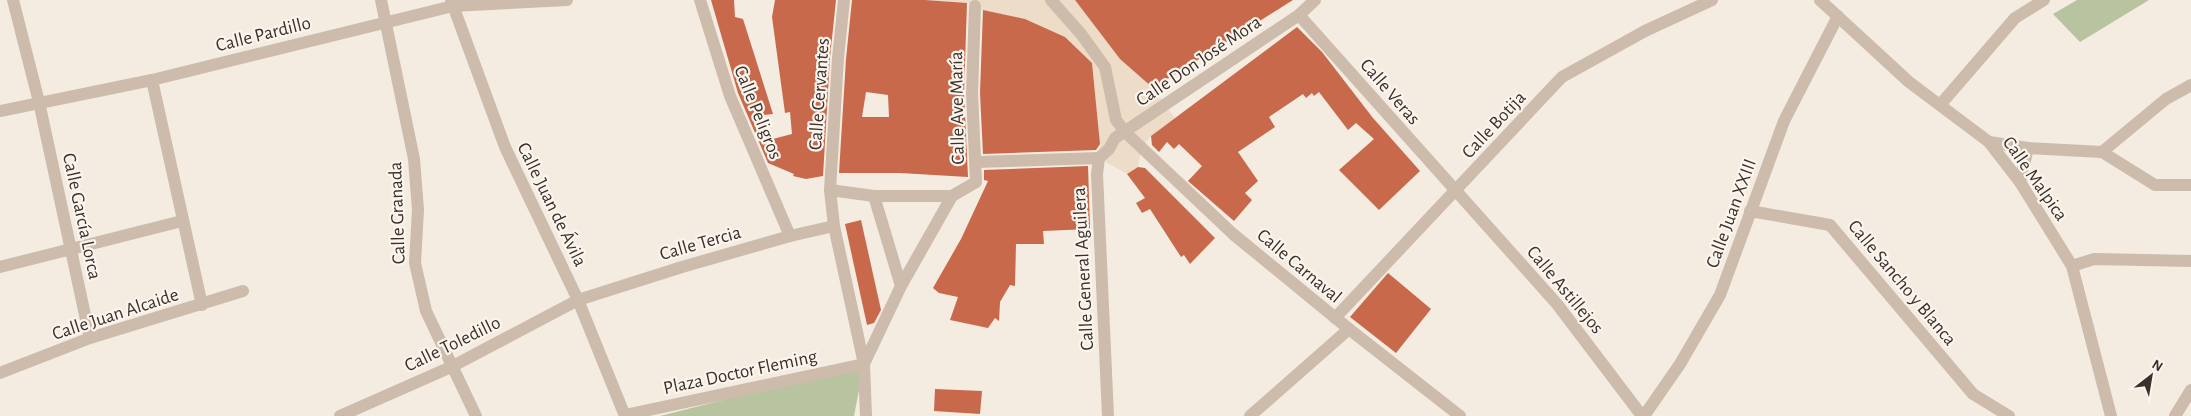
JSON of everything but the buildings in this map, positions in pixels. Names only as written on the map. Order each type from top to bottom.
[{"type":"street","name":"Calle García Lorca","points":[[13,0],[39,102],[90,338]]},
{"type":"street","name":"Calle Granada","points":[[381,0],[414,159],[418,210],[415,263],[426,311],[451,367],[476,416]]},
{"type":"street","name":"Calle Pardillo","points":[[0,111],[152,80],[452,3],[567,0]]},
{"type":"street","name":"Calle Peligros","points":[[700,0],[730,96],[790,236]]},
{"type":"street","name":"Calle Cervantes","points":[[844,0],[838,58],[830,190],[834,226],[864,364],[866,416]]},
{"type":"street","name":"Calle Carnaval","points":[[1051,0],[1081,34],[1105,67],[1116,120],[1125,132],[1233,234],[1335,318],[1460,416]]},
{"type":"street","name":"Calle Don José Mora","points":[[1125,132],[1299,15],[1315,0]]},
{"type":"street","name":"Calle Botija","points":[[1335,318],[1562,77],[1644,31],[1712,0]]},
{"type":"street","name":"Calle Malpica","points":[[1820,0],[1909,82],[1989,142],[2020,182],[2072,266],[2111,416]]},
{"type":"street","points":[[1940,105],[2015,18],[2044,0]]},
{"type":"street","name":"Calle Juan de Ávila","points":[[452,3],[505,147],[578,300],[625,416]]},
{"type":"street","name":"Calle Ave María","points":[[952,196],[976,182],[972,93],[975,6]]},
{"type":"street","name":"Calle Veras","points":[[1299,15],[1455,192]]},
{"type":"street","name":"Calle Juan XXIII","points":[[1643,416],[1680,364],[1720,295],[1784,121],[1838,16]]},
{"type":"street","points":[[152,80],[202,305]]},
{"type":"street","points":[[2102,152],[2166,99],[2191,85]]},
{"type":"street","points":[[976,162],[1100,158],[1109,149],[1115,138],[1125,132]]},
{"type":"street","points":[[1989,142],[2028,148],[2102,152],[2155,184],[2191,185]]},
{"type":"street","points":[[2020,182],[2028,148]]},
{"type":"street","name":"Calle General Aguilera","points":[[1100,158],[1097,174],[1108,416]]},
{"type":"street","points":[[830,190],[874,196],[952,196],[901,286],[864,364]]},
{"type":"street","name":"Calle Astillejos","points":[[1455,192],[1557,304],[1643,416]]},
{"type":"street","points":[[874,196],[901,286]]},
{"type":"street","name":"Calle Sancho y Blanca","points":[[1750,211],[1830,226],[1973,394],[2009,416]]},
{"type":"street","points":[[0,267],[182,221]]},
{"type":"street","name":"Calle Tercia","points":[[578,300],[682,267],[790,236],[834,226]]},
{"type":"street","points":[[2072,266],[2094,258],[2191,261]]},
{"type":"street","name":"Calle Juan Alcaide","points":[[0,373],[90,338],[243,291]]},
{"type":"street","name":"Calle Toledillo","points":[[340,416],[451,367],[578,300]]},
{"type":"street","points":[[1250,416],[1349,329]]},
{"type":"street","name":"Plaza Doctor Fleming","points":[[625,416],[864,364]]},
{"type":"street","points":[[2175,416],[2191,390]]},
{"type":"green space","points":[[2077,0],[2149,0],[2080,42],[2053,14]]},
{"type":"green space","points":[[864,364],[854,416],[660,416]]},
{"type":"shaded area","points":[[925,0],[1075,0],[1120,59],[1153,88],[1175,118],[1151,136],[1142,146],[1138,167],[1127,174],[1099,158],[1100,144],[1092,63],[1065,37],[1025,19],[982,10],[967,3]]}]
